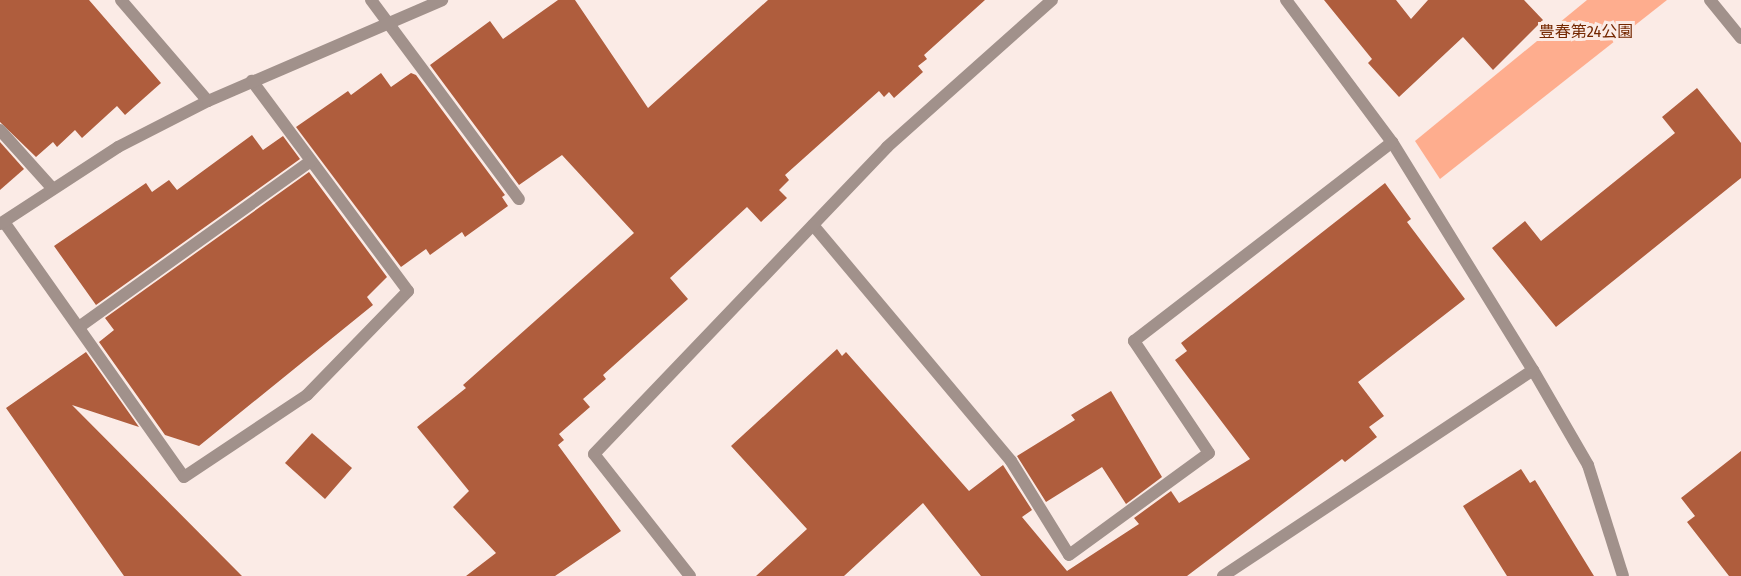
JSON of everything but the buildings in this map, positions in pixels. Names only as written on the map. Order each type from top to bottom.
[{"type":"street","points":[[121,0],[208,101]]},
{"type":"street","points":[[371,0],[391,22],[519,199]]},
{"type":"street","points":[[252,81],[408,291],[307,395],[184,477],[79,327],[2,223],[118,147],[208,101],[252,81],[442,0]]},
{"type":"street","points":[[690,576],[594,454],[887,147],[1052,0]]},
{"type":"street","points":[[1286,0],[1392,142],[1533,370],[1588,465],[1609,520],[1623,576]]},
{"type":"street","points":[[1710,0],[1741,38]]},
{"type":"street","points":[[0,130],[53,189]]},
{"type":"street","points":[[813,225],[1011,461],[1069,555],[1209,453],[1134,341],[1392,142]]},
{"type":"street","points":[[79,327],[311,161]]},
{"type":"street","points":[[1223,576],[1533,370]]},
{"type":"green space","name":"豊春第24公園","points":[[1587,0],[1667,0],[1440,179],[1415,141]]}]
